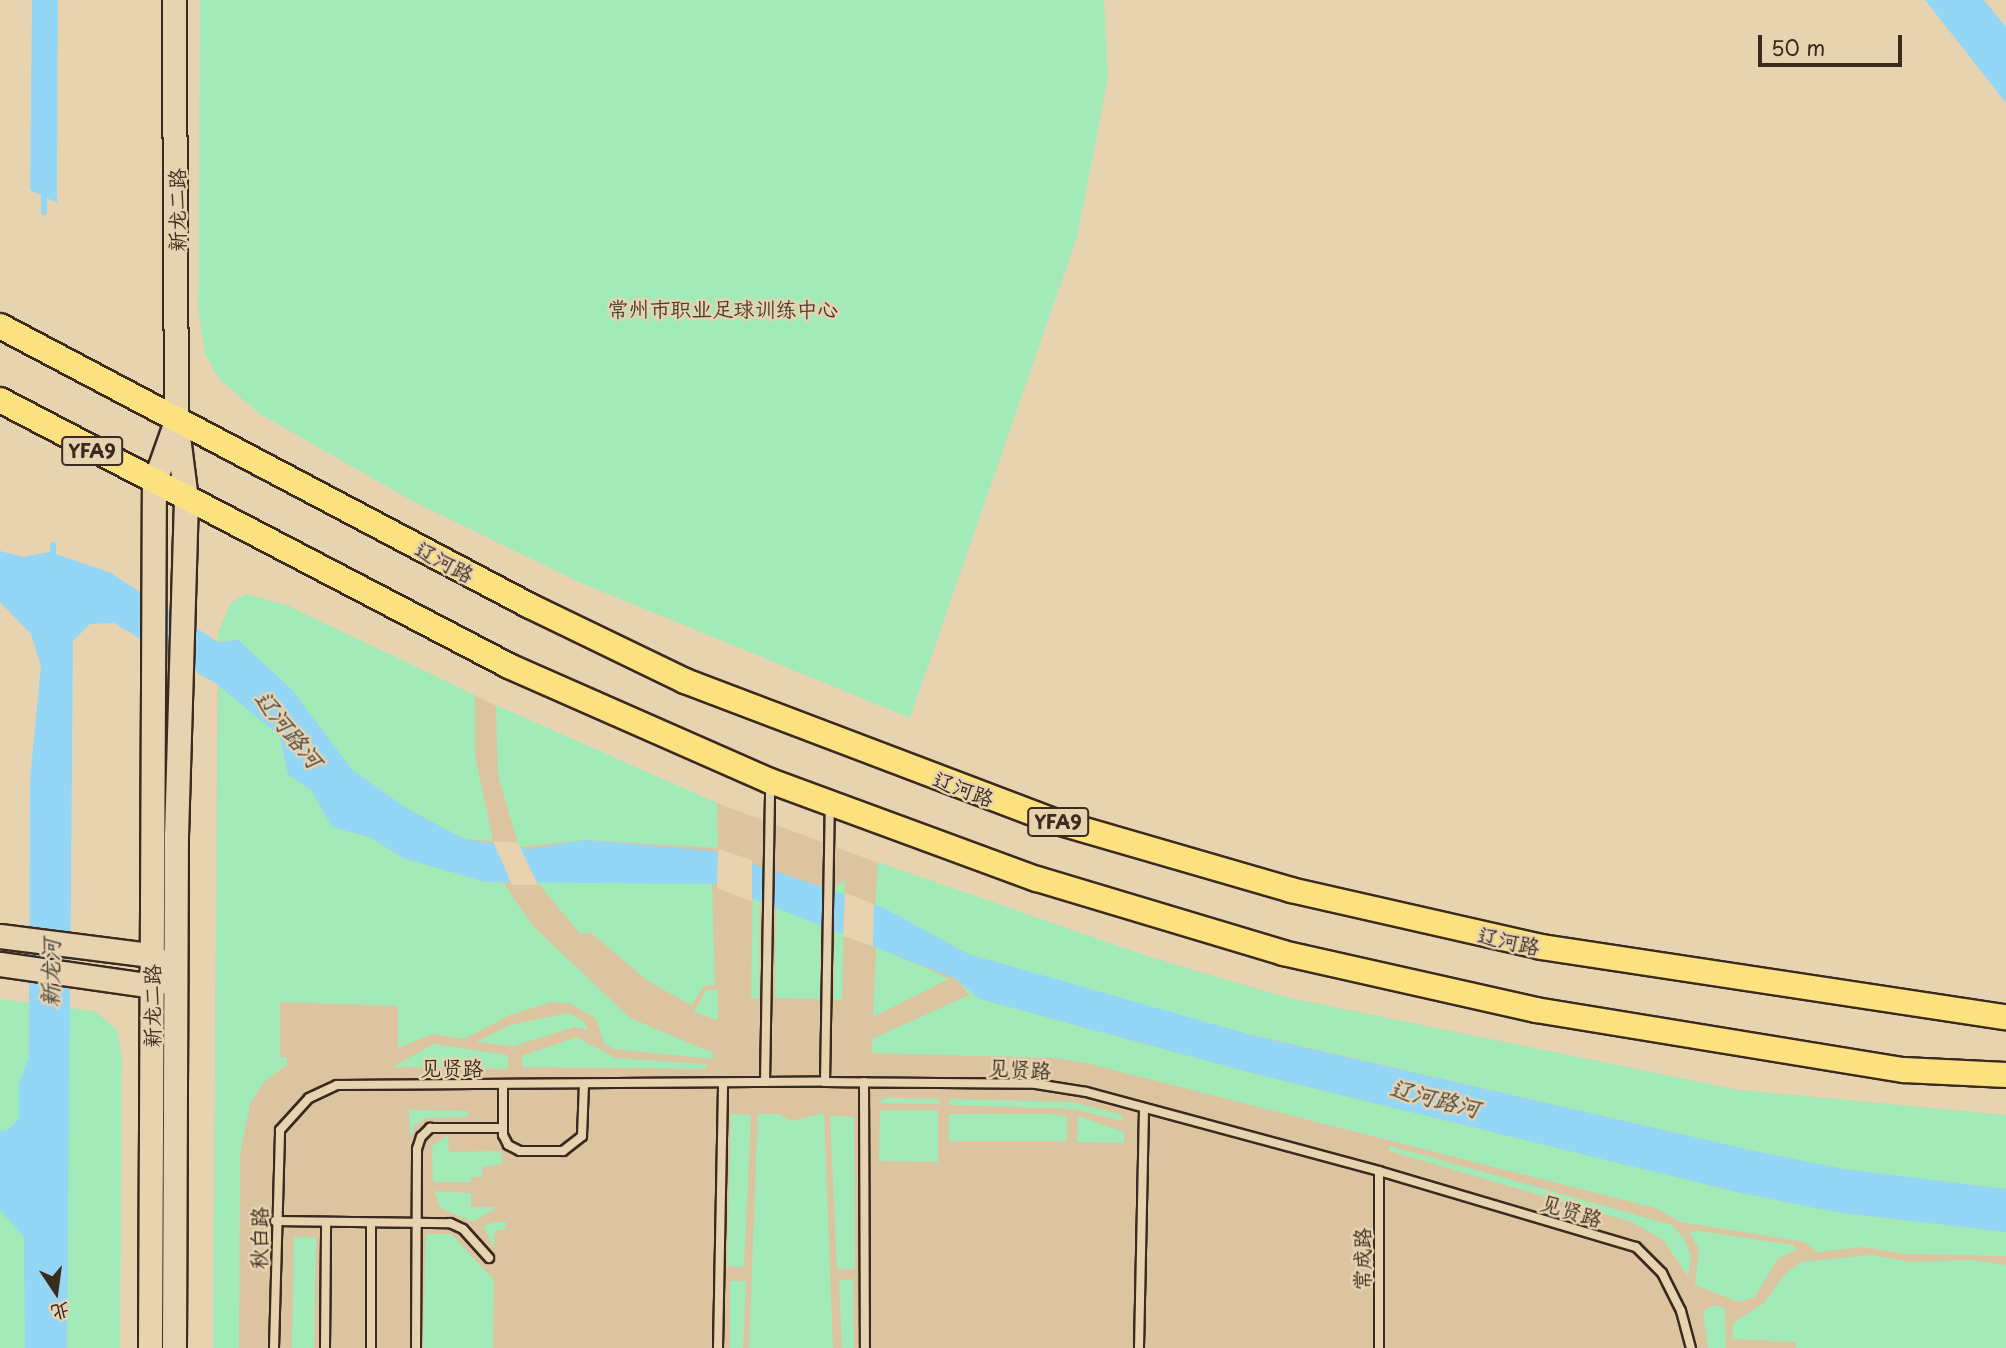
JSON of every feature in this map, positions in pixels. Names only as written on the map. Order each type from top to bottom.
[{"type":"main road","name":"辽河路","points":[[0,326],[530,606],[685,681],[861,751],[1054,821],[1291,890],[1541,947],[2006,1017]]},
{"type":"main road","name":"YFA9","points":[[0,400],[154,483],[509,666],[770,781],[1037,879],[1283,954],[1536,1010],[1904,1070],[2006,1075]]},
{"type":"street","name":"新龙二路","points":[[174,0],[176,421],[186,499],[175,972],[174,1348]]},
{"type":"street","points":[[154,483],[176,421]]},
{"type":"street","name":"新龙二路","points":[[150,1348],[154,483]]},
{"type":"street","points":[[8,936],[151,955],[175,972],[152,986],[87,974],[8,965]]},
{"type":"lane","points":[[765,1082],[770,781]]},
{"type":"lane","points":[[825,1082],[830,805]]},
{"type":"lane","name":"见贤路","points":[[280,1129],[309,1098],[337,1085],[765,1082],[1036,1084],[1144,1108],[1379,1171],[1636,1247],[1662,1273],[1681,1311],[1691,1348]]},
{"type":"lane","points":[[864,1082],[865,1348]]},
{"type":"lane","points":[[718,1348],[723,1083]]},
{"type":"lane","points":[[503,1084],[502,1128],[508,1145],[520,1151],[563,1151],[576,1145],[582,1136],[584,1084]]},
{"type":"lane","points":[[1139,1348],[1144,1108]]},
{"type":"lane","points":[[416,1348],[421,1137],[430,1128],[502,1128]]},
{"type":"lane","name":"秋白路","points":[[274,1348],[275,1221],[280,1129]]},
{"type":"lane","name":"常成路","points":[[1379,1171],[1379,1348]]},
{"type":"lane","points":[[275,1221],[450,1223],[463,1229],[489,1258]]},
{"type":"lane","points":[[325,1348],[326,1222]]},
{"type":"lane","points":[[371,1223],[371,1348]]},
{"type":"shaded area","points":[[246,594],[286,605],[585,748],[717,803],[1027,918],[1153,958],[1285,997],[1738,1090],[2006,1115],[2006,1348],[213,1348],[218,632],[231,603]]},
{"type":"green space","name":"常州市职业足球训练中心","points":[[200,0],[1104,0],[1108,78],[1077,237],[910,718],[581,583],[414,502],[260,414],[220,380],[205,354],[198,310]]},
{"type":"green space","points":[[246,594],[286,605],[475,695],[475,755],[493,841],[464,839],[406,808],[351,769],[292,690],[238,640],[218,642],[218,632],[231,603]]},
{"type":"green space","points":[[218,685],[280,736],[288,774],[312,791],[332,827],[370,837],[403,858],[486,882],[503,882],[532,925],[630,1018],[713,1053],[713,1059],[613,1049],[604,1043],[596,1019],[571,1004],[551,1002],[510,1015],[464,1039],[432,1034],[398,1048],[398,1006],[280,1002],[280,1057],[287,1057],[287,1065],[264,1082],[250,1104],[240,1155],[239,1348],[213,1348]]},
{"type":"green space","points":[[496,705],[717,803],[718,848],[585,840],[519,847],[498,776]]},
{"type":"green space","points":[[878,862],[1153,958],[1285,997],[1738,1090],[2006,1115],[2006,1189],[1844,1169],[1754,1151],[1244,1033],[1038,977],[968,954],[875,905]]},
{"type":"green space","points":[[753,878],[760,887],[759,999],[751,999]]},
{"type":"green space","points":[[845,880],[842,1000],[834,1000],[835,887]]},
{"type":"green space","points":[[537,882],[712,884],[715,985],[704,986],[691,1005],[648,981],[590,932],[581,935]]},
{"type":"green space","points":[[776,889],[821,889],[820,999],[775,998]]},
{"type":"green space","points":[[876,947],[926,968],[949,979],[873,1017]]},
{"type":"green space","points":[[958,981],[980,999],[1252,1073],[1741,1193],[1836,1212],[2006,1232],[2006,1256],[1906,1254],[1863,1247],[1818,1252],[1804,1242],[1681,1222],[1655,1208],[1086,1063],[1053,1058],[872,1053],[872,1039],[969,995]]},
{"type":"green space","points":[[706,990],[718,990],[718,1020],[694,1012]]},
{"type":"green space","points":[[0,999],[94,1011],[117,1029],[122,1058],[120,1348],[0,1348]]},
{"type":"green space","points":[[568,1013],[584,1021],[588,1030],[575,1027],[513,1046],[476,1042],[510,1025]]},
{"type":"green space","points":[[577,1037],[615,1058],[707,1064],[705,1069],[522,1067],[522,1056]]},
{"type":"green space","points":[[434,1044],[507,1055],[509,1069],[393,1067]]},
{"type":"green space","points":[[885,1098],[940,1099],[939,1104],[878,1103]]},
{"type":"green space","points":[[950,1099],[1072,1102],[1122,1115],[1122,1121],[1073,1109],[949,1105]]},
{"type":"green space","points":[[409,1110],[468,1111],[468,1117],[427,1118],[415,1125],[410,1139]]},
{"type":"green space","points":[[880,1110],[938,1110],[938,1162],[879,1161]]},
{"type":"green space","points":[[824,1113],[833,1348],[749,1348],[758,1114],[779,1114],[791,1121]]},
{"type":"green space","points":[[731,1114],[751,1115],[744,1267],[727,1266]]},
{"type":"green space","points":[[949,1114],[1054,1114],[1067,1117],[1067,1141],[949,1141]]},
{"type":"green space","points":[[830,1116],[854,1117],[855,1269],[837,1269]]},
{"type":"green space","points":[[1078,1116],[1124,1132],[1124,1143],[1077,1142]]},
{"type":"green space","points":[[448,1135],[449,1152],[501,1151],[502,1164],[482,1167],[482,1177],[471,1177],[471,1182],[433,1182],[432,1146]]},
{"type":"green space","points":[[1390,1146],[1672,1225],[1685,1240],[1691,1258],[1688,1276],[1663,1240],[1632,1222],[1389,1151]]},
{"type":"green space","points":[[434,1191],[471,1193],[471,1207],[497,1207],[473,1222],[440,1208]]},
{"type":"green space","points":[[506,1222],[505,1230],[495,1230],[494,1248],[483,1226]]},
{"type":"green space","points":[[1699,1231],[1793,1245],[1797,1250],[1778,1258],[1755,1297],[1739,1302],[1695,1285],[1699,1249],[1689,1232]]},
{"type":"green space","points":[[426,1234],[451,1234],[494,1280],[493,1348],[423,1348]]},
{"type":"green space","points":[[294,1237],[316,1237],[314,1348],[292,1348]]},
{"type":"green space","points":[[1872,1255],[1909,1262],[1972,1260],[2006,1265],[2006,1348],[1796,1348],[1796,1342],[1732,1339],[1733,1323],[1764,1303],[1785,1274],[1801,1262]]},
{"type":"green space","points":[[853,1279],[854,1348],[842,1348],[839,1280]]},
{"type":"green space","points":[[730,1281],[746,1281],[743,1348],[730,1348]]},
{"type":"green space","points":[[1715,1305],[1725,1308],[1726,1348],[1708,1348],[1703,1311]]},
{"type":"water","points":[[32,0],[58,0],[57,203],[30,190]]},
{"type":"water","points":[[1925,0],[1984,0],[2006,27],[2006,103]]},
{"type":"water","points":[[0,551],[23,557],[50,552],[109,572],[218,642],[238,640],[292,690],[351,769],[406,808],[464,839],[529,849],[585,840],[715,851],[884,908],[968,954],[1251,1035],[1754,1151],[1844,1169],[2006,1189],[2006,1232],[1836,1212],[1741,1193],[1252,1073],[980,999],[956,979],[716,884],[486,882],[403,858],[370,837],[332,827],[312,791],[288,774],[280,736],[218,685],[114,623],[90,624],[73,641],[67,1348],[25,1348],[24,1237],[0,1210],[0,1131],[8,1130],[19,1118],[19,1083],[29,1057],[30,779],[41,666],[31,634],[0,602]]},
{"type":"pier","points":[[493,841],[518,843],[538,885],[512,885]]},
{"type":"pier","points":[[718,849],[752,860],[752,902],[717,888]]},
{"type":"pier","points":[[845,893],[874,904],[873,946],[843,936]]},
{"type":"waterway","points":[[44,190],[44,212]]},
{"type":"waterway","points":[[53,545],[53,559]]},
{"type":"water label","name":"辽河路河","points":[[289,729]]},
{"type":"water label","name":"新龙河","points":[[50,973]]},
{"type":"water label","name":"辽河路河","points":[[1435,1098]]}]
